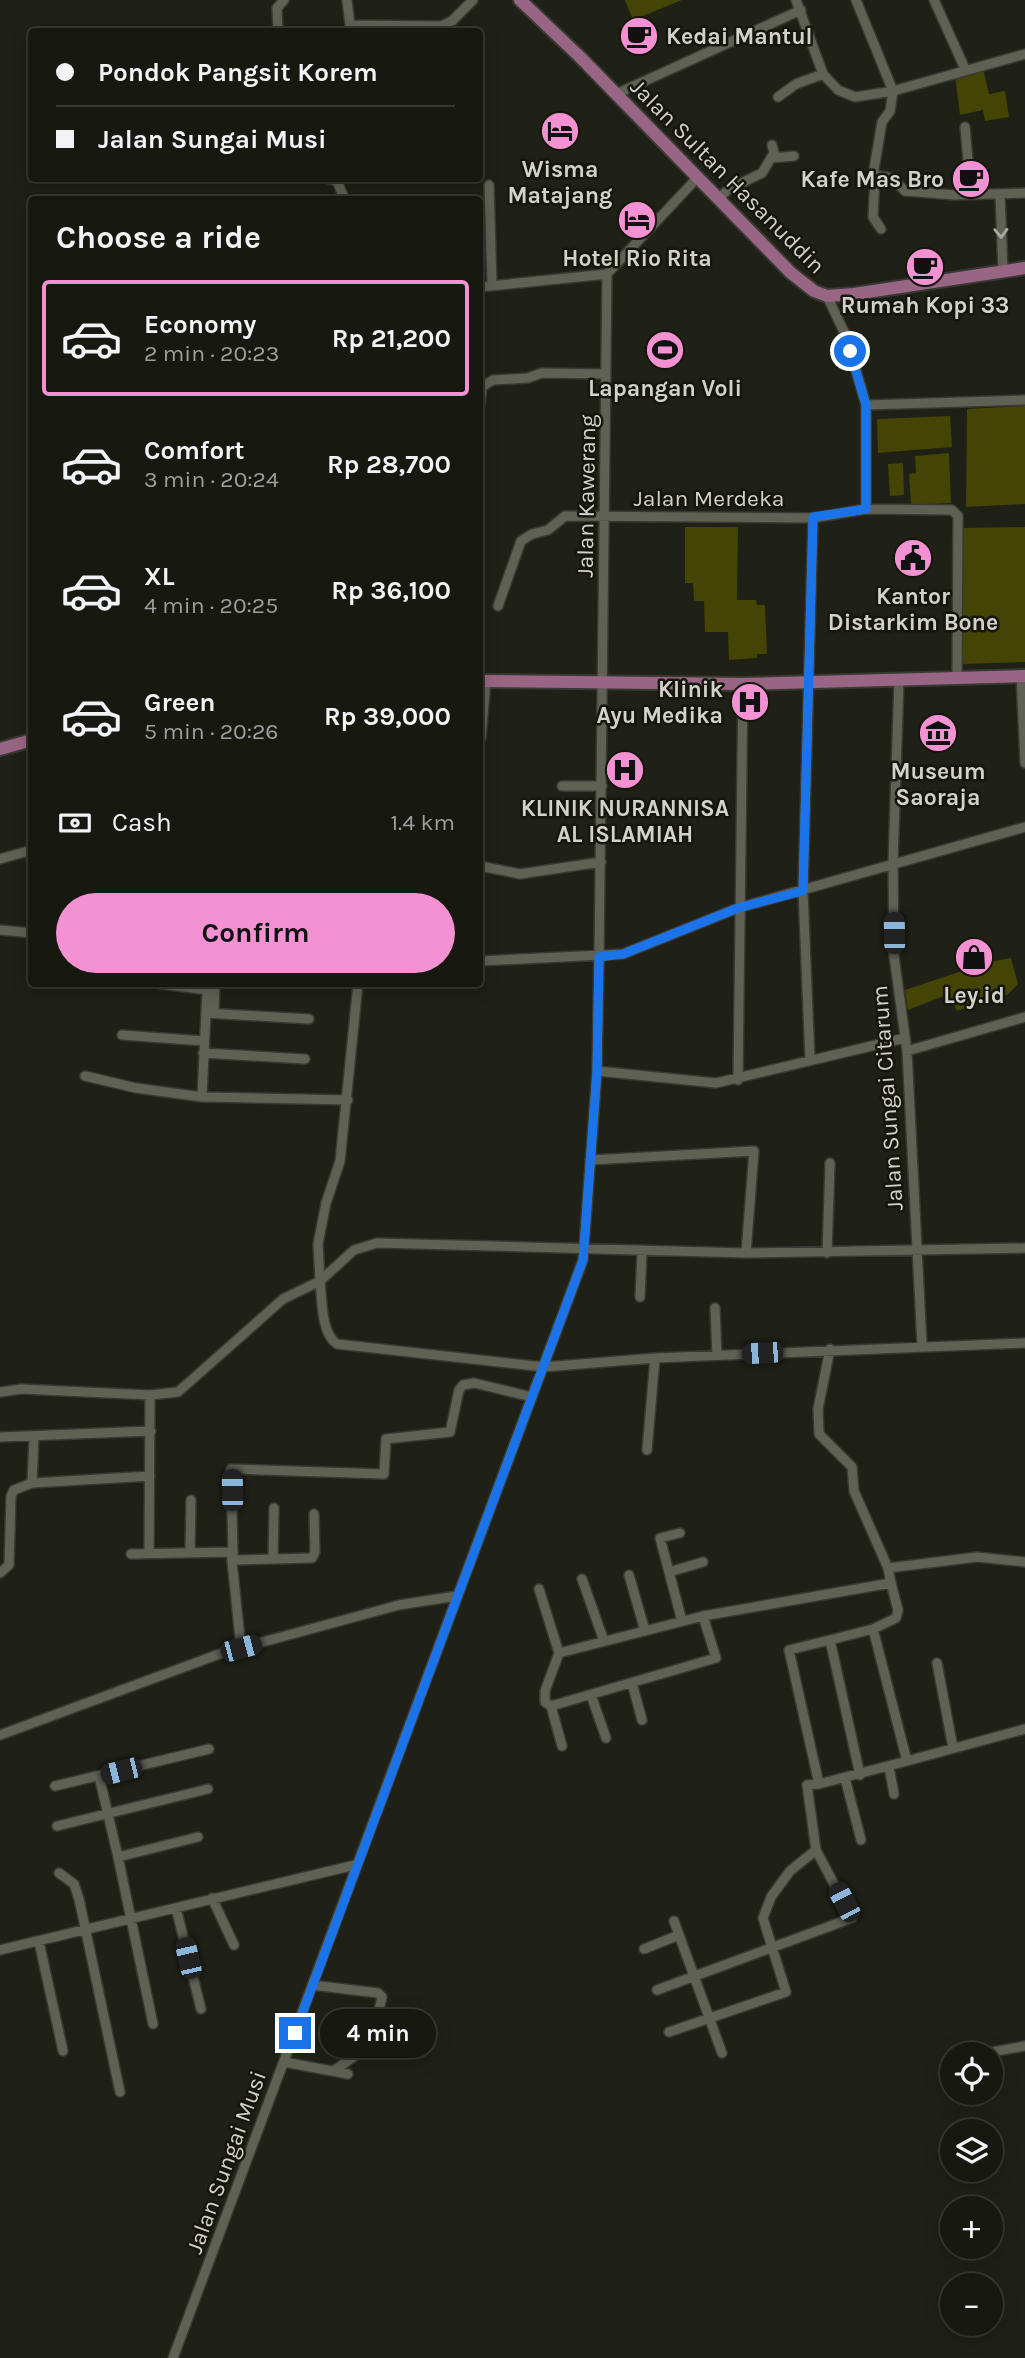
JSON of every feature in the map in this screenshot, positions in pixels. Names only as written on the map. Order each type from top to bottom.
[{"type":"main road","name":"Jalan Sultan Hasanuddin","points":[[520,0],[791,273],[814,291],[827,296],[1025,268]]},
{"type":"main road","points":[[483,681],[743,684],[1023,676]]},
{"type":"main road","points":[[0,750],[28,741]]},
{"type":"street","points":[[347,0],[350,28]]},
{"type":"street","points":[[422,28],[447,24],[473,0]]},
{"type":"street","points":[[796,0],[823,74],[838,90],[855,97],[892,92],[1025,54]]},
{"type":"street","points":[[856,0],[892,92],[890,111],[882,122],[875,176],[873,217],[881,229]]},
{"type":"street","points":[[934,0],[966,71]]},
{"type":"street","points":[[278,28],[280,1]]},
{"type":"street","points":[[616,94],[801,10]]},
{"type":"street","points":[[778,97],[796,84],[823,74]]},
{"type":"street","points":[[965,127],[971,194]]},
{"type":"street","points":[[719,198],[729,189],[762,173],[771,158],[772,145]]},
{"type":"street","points":[[771,158],[794,156]]},
{"type":"street","points":[[875,176],[892,178],[905,191],[1025,193]]},
{"type":"street","points":[[483,286],[607,274],[698,177]]},
{"type":"street","points":[[489,185],[492,285]]},
{"type":"street","points":[[1000,194],[1003,271]]},
{"type":"street","name":"Jalan Kawerang","points":[[603,683],[607,274]]},
{"type":"street","points":[[827,296],[846,336],[866,405],[866,509],[957,512],[957,678]]},
{"type":"street","points":[[483,386],[493,380],[528,378],[542,373],[606,374]]},
{"type":"street","points":[[866,405],[1025,400]]},
{"type":"street","name":"Jalan Merdeka","points":[[498,606],[521,541],[531,534],[548,530],[565,516],[813,517],[866,509]]},
{"type":"street","points":[[810,1060],[803,891],[813,517]]},
{"type":"street","points":[[1023,676],[1025,763]]},
{"type":"street","name":"Jalan Sungai Citarum","points":[[899,680],[893,863],[894,956],[907,1051],[922,1346]]},
{"type":"street","name":"Jalan Sungai Musi","points":[[173,2358],[585,1251],[597,1071],[603,683]]},
{"type":"street","points":[[738,1080],[738,908],[743,684]]},
{"type":"street","points":[[562,786],[602,786]]},
{"type":"street","points":[[483,961],[623,954],[738,908],[1025,827]]},
{"type":"street","points":[[0,859],[28,851]]},
{"type":"street","points":[[483,867],[520,874],[601,862]]},
{"type":"street","points":[[0,930],[28,933]]},
{"type":"street","points":[[187,987],[205,989],[210,1013]]},
{"type":"street","points":[[202,1097],[204,1041],[214,987]]},
{"type":"street","points":[[358,987],[340,1161],[326,1203],[318,1244],[327,1330],[332,1341],[337,1344],[544,1367],[830,1349],[1025,1343]]},
{"type":"street","points":[[210,1013],[309,1019]]},
{"type":"street","points":[[907,1051],[1025,1017]]},
{"type":"street","points":[[122,1035],[204,1041]]},
{"type":"street","points":[[597,1071],[629,1072],[685,1082],[738,1080],[905,1038]]},
{"type":"street","points":[[203,1053],[306,1059]]},
{"type":"street","points":[[85,1076],[136,1088],[202,1097],[348,1100]]},
{"type":"street","points":[[590,1160],[754,1151],[746,1253]]},
{"type":"street","points":[[827,1253],[830,1163]]},
{"type":"street","points":[[0,1392],[21,1389],[150,1395],[178,1392],[283,1299],[320,1281],[354,1250],[366,1244],[746,1253],[1025,1248]]},
{"type":"street","points":[[640,1297],[642,1252]]},
{"type":"street","points":[[715,1308],[717,1355]]},
{"type":"street","points":[[819,1784],[789,1650],[873,1629],[896,1618],[898,1610],[888,1568],[854,1492],[852,1467],[818,1434],[818,1409],[830,1349]]},
{"type":"street","points":[[647,1450],[655,1358]]},
{"type":"street","points":[[241,1648],[231,1469],[384,1474],[386,1438],[450,1432],[459,1390],[463,1385],[474,1383],[532,1398]]},
{"type":"street","points":[[149,1553],[150,1395]]},
{"type":"street","points":[[0,1437],[151,1431]]},
{"type":"street","points":[[32,1483],[34,1437]]},
{"type":"street","points":[[0,1573],[9,1564],[11,1496],[14,1490],[32,1483],[150,1476]]},
{"type":"street","points":[[190,1553],[191,1500]]},
{"type":"street","points":[[274,1508],[274,1559]]},
{"type":"street","points":[[131,1554],[229,1551],[234,1557],[309,1559],[314,1556],[314,1514]]},
{"type":"street","points":[[680,1533],[660,1538],[682,1621]]},
{"type":"street","points":[[888,1568],[977,1557],[1025,1562]]},
{"type":"street","points":[[669,1572],[703,1562]]},
{"type":"street","points":[[629,1575],[645,1631]]},
{"type":"street","points":[[582,1579],[604,1642]]},
{"type":"street","points":[[559,1653],[704,1616],[891,1583]]},
{"type":"street","points":[[539,1589],[559,1653],[545,1692],[545,1702],[551,1706],[562,1746]]},
{"type":"street","points":[[0,1735],[241,1648],[399,1605],[456,1596]]},
{"type":"street","points":[[551,1706],[716,1658],[704,1616]]},
{"type":"street","points":[[873,1629],[907,1761]]},
{"type":"street","points":[[830,1640],[860,1775]]},
{"type":"street","points":[[937,1663],[953,1748]]},
{"type":"street","points":[[632,1683],[642,1720]]},
{"type":"street","points":[[591,1695],[606,1738]]},
{"type":"street","points":[[657,1990],[852,1918],[816,1850],[807,1785],[860,1775],[1025,1729]]},
{"type":"street","points":[[55,1786],[209,1749]]},
{"type":"street","points":[[889,1767],[894,1794]]},
{"type":"street","points":[[99,1776],[110,1816],[153,2024]]},
{"type":"street","points":[[845,1778],[861,1840]]},
{"type":"street","points":[[57,1826],[110,1816],[208,1789]]},
{"type":"street","points":[[118,1857],[198,1837]]},
{"type":"street","points":[[669,2032],[786,1992],[763,1918],[771,1897],[790,1871],[816,1850]]},
{"type":"street","points":[[0,1950],[355,1865]]},
{"type":"street","points":[[59,1873],[74,1884],[120,2092]]},
{"type":"street","points":[[212,1898],[234,1945]]},
{"type":"street","points":[[176,1908],[201,2009]]},
{"type":"street","points":[[674,1921],[722,2053]]},
{"type":"street","points":[[643,1949],[679,1935]]},
{"type":"street","points":[[39,1942],[63,2051]]},
{"type":"street","points":[[312,1985],[378,1993],[382,1997],[371,2040],[362,2051],[333,2071]]},
{"type":"street","points":[[1003,2050],[1025,2046]]},
{"type":"street","points":[[284,2062],[348,2074]]},
{"type":"shaded area","points":[[625,0],[682,0],[633,20]]},
{"type":"shaded area","points":[[983,68],[989,94],[1005,91],[1009,117],[985,121],[983,110],[960,115],[955,76]]},
{"type":"shaded area","points":[[667,336],[680,357],[669,365],[655,343]]},
{"type":"shaded area","points":[[1025,406],[1025,504],[966,507],[967,409]]},
{"type":"shaded area","points":[[950,416],[952,447],[878,453],[877,419]]},
{"type":"shaded area","points":[[949,453],[951,503],[911,505],[909,474],[916,473],[915,456]]},
{"type":"shaded area","points":[[903,463],[904,495],[890,496],[888,464]]},
{"type":"shaded area","points":[[685,527],[738,527],[737,600],[756,600],[757,605],[765,605],[767,654],[757,654],[757,658],[729,660],[728,632],[705,632],[704,601],[694,601],[693,583],[685,583]]},
{"type":"shaded area","points":[[1025,527],[1025,662],[963,664],[962,528]]},
{"type":"shaded area","points":[[1011,958],[1018,984],[1007,995],[957,1011],[949,994],[908,1010],[905,990],[989,962]]},
{"type":"place","name":"Kedai Mantul","points":[[639,36]]},
{"type":"place","name":"Wisma Matajang","points":[[560,131]]},
{"type":"place","name":"Kafe Mas Bro","points":[[971,179]]},
{"type":"place","name":"Hotel Rio Rita","points":[[637,220]]},
{"type":"place","name":"Rumah Kopi 33","points":[[925,267]]},
{"type":"place","name":"Lapangan Voli","points":[[665,350]]},
{"type":"place","name":"Kantor Distarkim Bone","points":[[913,558]]},
{"type":"place","name":"Klinik Ayu Medika","points":[[750,702]]},
{"type":"place","name":"Museum Saoraja","points":[[938,733]]},
{"type":"place","name":"KLINIK NURANNISA AL ISLAMIAH","points":[[625,770]]},
{"type":"place","name":"Ley.id","points":[[974,957]]},
{"type":"route","points":[[295,2033],[355,1865],[583,1260],[597,1071],[599,957],[623,954],[738,908],[803,891],[813,517],[866,509],[866,405],[850,351]]}]
